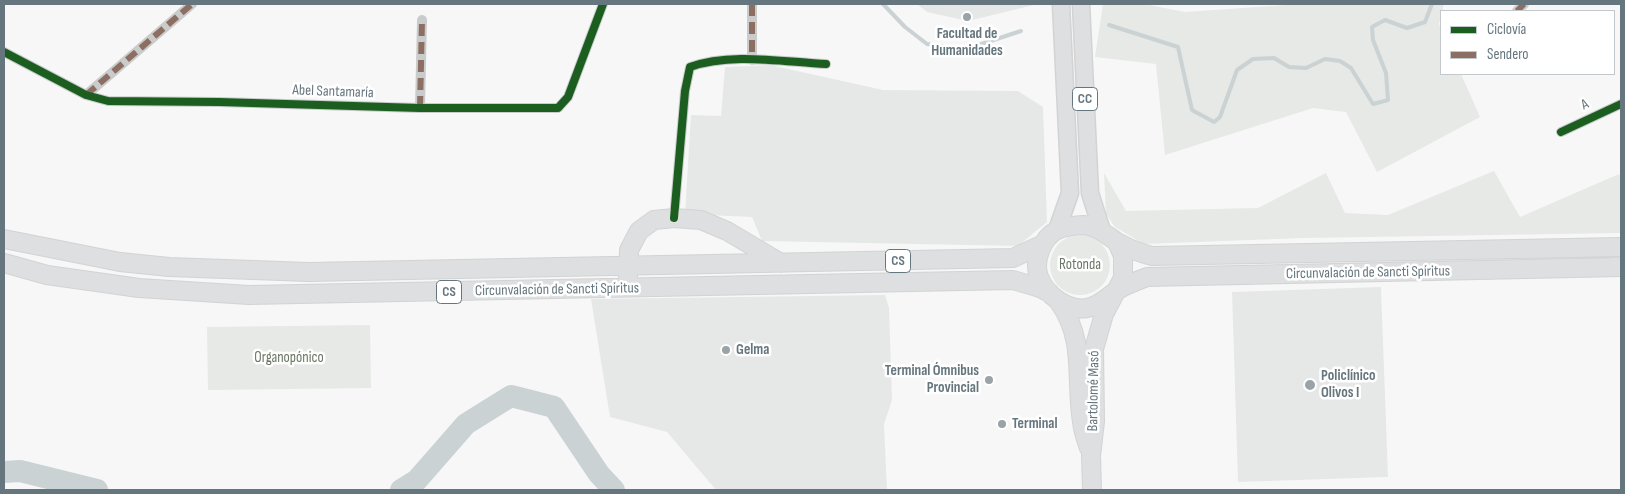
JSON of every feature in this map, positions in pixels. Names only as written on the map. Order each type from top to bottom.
[{"type":"highway","points":[[628,289],[627,266],[629,250],[639,231],[654,220],[674,218],[701,220],[727,231],[782,263]]},
{"type":"highway","points":[[1042,245],[1038,261],[1039,276],[1054,297],[1071,307],[1085,308],[1106,300],[1117,290],[1123,278],[1124,268],[1123,256],[1117,242],[1092,226],[1081,225],[1057,230]]},
{"type":"highway","name":"CC","points":[[1042,245],[1057,230]]},
{"type":"highway","name":"Circunvalación de Sancti Spíritus","points":[[4,239],[120,262],[169,267],[309,272],[1013,258],[1042,245]]},
{"type":"highway","name":"Circunvalación de Sancti Spíritus","points":[[1117,242],[1152,256],[1621,246]]},
{"type":"highway","points":[[887,261],[897,283]]},
{"type":"highway","name":"Circunvalación de Sancti Spíritus","points":[[4,263],[47,275],[139,288],[250,295],[1013,280],[1040,288],[1054,297]]},
{"type":"highway","name":"Circunvalación de Sancti Spíritus","points":[[1117,290],[1147,277],[1621,267]]},
{"type":"highway","name":"Bartolomé Masó","points":[[1090,456],[1096,420],[1094,348],[1104,314],[1117,290]]},
{"type":"highway","name":"Bartolomé Masó","points":[[1054,297],[1069,316],[1078,348],[1082,422],[1090,456]]},
{"type":"highway","points":[[1090,456],[1092,490]]},
{"type":"main road","name":"CC","points":[[1057,230],[1070,193],[1061,4]]},
{"type":"main road","name":"CC","points":[[1083,4],[1082,24],[1090,193],[1102,231]]},
{"type":"street","points":[[86,95],[192,4]]},
{"type":"street","name":"Abel Santamaría","points":[[4,52],[86,95],[108,101],[420,108],[558,108],[568,97],[603,4]]},
{"type":"street","points":[[752,4],[752,60]]},
{"type":"street","points":[[420,108],[422,20]]},
{"type":"street","points":[[674,218],[685,91],[690,67],[706,61],[752,60],[826,64]]},
{"type":"street","name":"A","points":[[1561,132],[1621,104]]},
{"type":"shaded area","name":"Facultad de Humanidades","points":[[917,4],[1038,4],[968,21],[927,12]]},
{"type":"shaded area","points":[[770,65],[883,90],[1018,91],[1043,107],[1047,222],[1018,246],[762,241],[752,217],[685,214],[691,115],[721,116],[725,67]]},
{"type":"shaded area","name":"Policlínico Olivos I","points":[[1381,287],[1388,477],[1238,482],[1232,292]]},
{"type":"shaded area","points":[[885,295],[889,308],[892,400],[884,424],[887,490],[716,490],[667,432],[610,417],[591,299]]},
{"type":"green space","points":[[1103,4],[1144,4],[1185,12],[1301,4],[1444,4],[1442,10],[1440,10],[1439,24],[1440,75],[1461,75],[1480,117],[1377,172],[1346,112],[1313,108],[1165,155],[1156,64],[1095,57]]},
{"type":"green space","points":[[1494,171],[1520,217],[1619,174],[1621,179],[1621,233],[1303,238],[1144,244],[1115,227],[1106,214],[1104,173],[1126,211],[1258,208],[1326,173],[1345,213],[1388,215]]},
{"type":"green space","name":"Rotonda","points":[[1074,235],[1086,235],[1097,240],[1105,248],[1110,259],[1108,277],[1097,290],[1086,295],[1074,295],[1063,290],[1055,282],[1050,271],[1050,259],[1055,248],[1063,240]]},
{"type":"green space","name":"Organopónico","points":[[370,325],[371,388],[208,390],[207,327]]},
{"type":"waterway","points":[[883,4],[905,27],[927,44],[963,50],[1021,31]]},
{"type":"waterway","points":[[1109,25],[1178,47],[1192,110],[1214,122],[1220,117],[1237,70],[1253,59],[1274,58],[1289,67],[1306,68],[1325,59],[1340,61],[1351,68],[1373,104],[1388,100],[1386,73],[1373,40],[1372,27],[1385,20],[1407,28],[1425,22],[1432,4]]},
{"type":"waterway","points":[[401,490],[417,480],[466,424],[511,396],[554,407],[599,474],[614,490]]},
{"type":"waterway","points":[[4,472],[20,471],[97,490]]},
{"type":"marked path","points":[[86,95],[192,4]]},
{"type":"marked path","points":[[752,4],[752,60]]},
{"type":"marked path","points":[[1518,10],[1524,4]]},
{"type":"marked path","points":[[420,108],[422,20]]},
{"type":"cycle path","points":[[4,52],[86,95],[108,101],[420,108],[558,108],[568,97],[603,4]]},
{"type":"cycle path","points":[[674,218],[685,91],[690,67],[706,62],[740,59],[826,64]]},
{"type":"cycle path","points":[[1561,132],[1621,104]]},
{"type":"place","name":"Facultad de Humanidades","points":[[967,17]]},
{"type":"place","name":"Gelma","points":[[726,350]]},
{"type":"place","name":"Terminal Ómnibus Provincial","points":[[989,380]]},
{"type":"place","name":"Policlínico Olivos I","points":[[1310,385]]},
{"type":"place","name":"Terminal","points":[[1002,424]]}]
